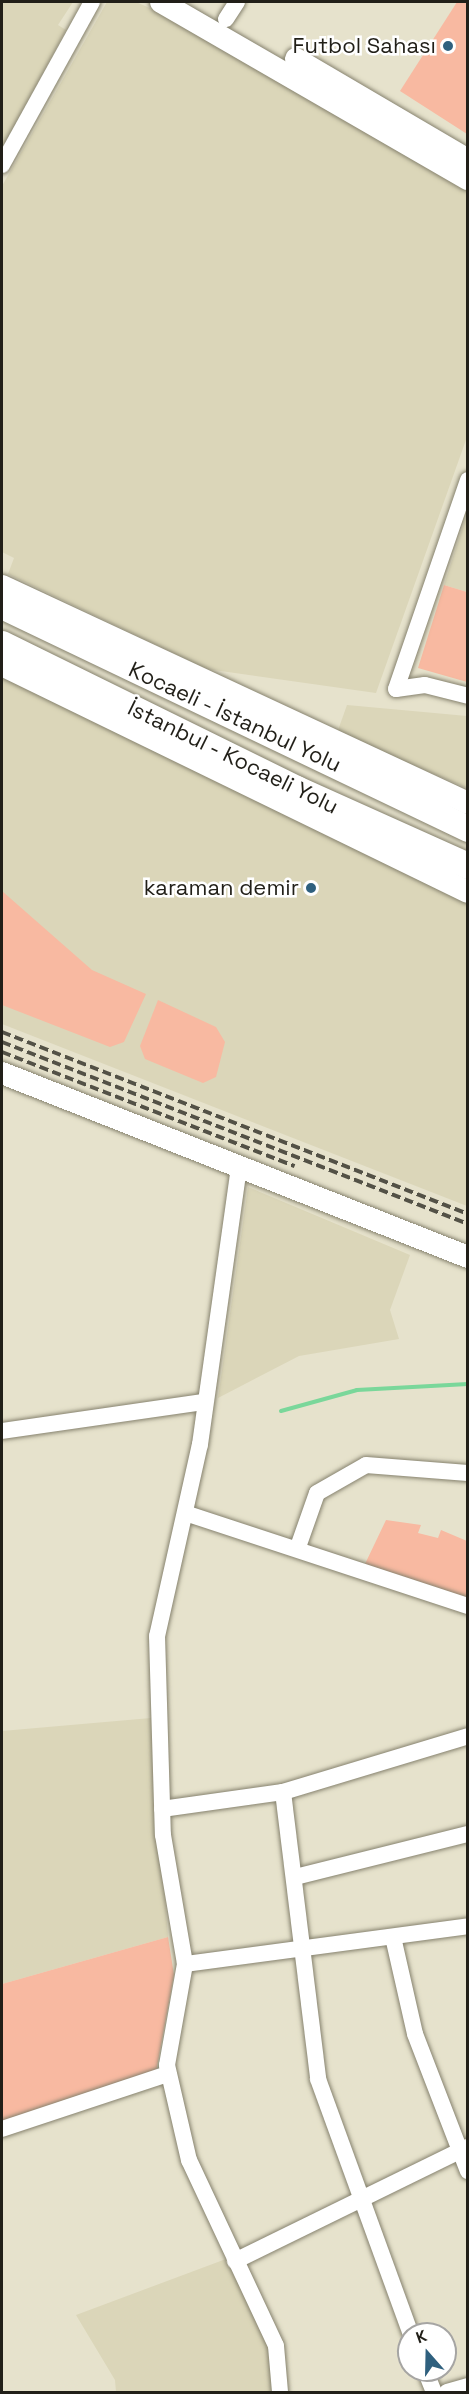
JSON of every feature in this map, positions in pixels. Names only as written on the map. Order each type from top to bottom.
[{"type":"highway","name":"Kocaeli - İstanbul Yolu","points":[[2,606],[468,829]]},
{"type":"highway","name":"İstanbul - Kocaeli Yolu","points":[[2,644],[297,789],[468,866]]},
{"type":"main road","points":[[161,2],[468,180]]},
{"type":"main road","points":[[195,2],[232,10],[468,160]]},
{"type":"main road","points":[[2,586],[468,803]]},
{"type":"main road","points":[[2,665],[468,892]]},
{"type":"main road","points":[[2,1073],[468,1257]]},
{"type":"street","points":[[2,165],[92,2]]},
{"type":"street","points":[[468,480],[396,689],[425,685],[468,696]]},
{"type":"street","points":[[239,1167],[186,1513],[157,1636],[162,1809],[185,1964],[167,2074],[189,2160],[276,2346],[280,2392]]},
{"type":"street","points":[[2,1431],[204,1402]]},
{"type":"street","points":[[298,1547],[317,1493],[366,1465],[468,1473]]},
{"type":"street","points":[[186,1513],[298,1547],[468,1606]]},
{"type":"street","points":[[162,1809],[283,1792],[468,1736]]},
{"type":"street","points":[[283,1792],[305,1949],[318,2079],[358,2197],[406,2322]]},
{"type":"street","points":[[295,1877],[468,1834]]},
{"type":"street","points":[[185,1964],[468,1926]]},
{"type":"street","points":[[393,1937],[415,2034],[463,2149],[468,2171]]},
{"type":"street","points":[[2,2129],[167,2074]]},
{"type":"street","points":[[235,2261],[358,2197],[463,2149]]},
{"type":"shaded area","points":[[2,2],[73,2],[58,25],[66,30],[2,149]]},
{"type":"shaded area","points":[[107,2],[136,2],[211,35],[467,188],[467,437],[376,693],[207,669],[8,574],[14,558],[2,552],[2,186]]},
{"type":"shaded area","name":"Futbol Sahası","points":[[457,2],[467,2],[467,134],[400,91]]},
{"type":"shaded area","points":[[467,514],[467,592],[444,585]]},
{"type":"shaded area","points":[[444,585],[467,592],[467,682],[418,668]]},
{"type":"shaded area","points":[[2,669],[467,897],[467,1206],[2,1024]]},
{"type":"shaded area","points":[[347,705],[467,716],[467,788],[337,733]]},
{"type":"shaded area","points":[[2,891],[92,970],[146,994],[124,1042],[110,1047],[2,1005]]},
{"type":"shaded area","points":[[158,1000],[216,1027],[225,1042],[216,1077],[203,1083],[145,1059],[140,1046]]},
{"type":"shaded area","points":[[248,1187],[410,1255],[390,1310],[399,1339],[299,1356],[218,1398]]},
{"type":"shaded area","points":[[386,1520],[421,1525],[418,1533],[438,1538],[441,1530],[467,1541],[467,1599],[365,1564]]},
{"type":"shaded area","points":[[151,1718],[168,1937],[2,1984],[2,1731]]},
{"type":"shaded area","points":[[168,1937],[174,1975],[156,2072],[2,2125],[2,1984]]},
{"type":"shaded area","points":[[226,2259],[276,2357],[281,2392],[116,2392],[115,2380],[76,2315]]},
{"type":"waterway","points":[[281,1411],[357,1390],[468,1384]]},
{"type":"railway","points":[[2,1032],[468,1214]]},
{"type":"railway","points":[[2,1042],[468,1224]]},
{"type":"railway","points":[[2,1052],[295,1166]]},
{"type":"place","name":"Futbol Sahası","points":[[448,46]]},
{"type":"place","name":"karaman demir","points":[[311,888]]}]
